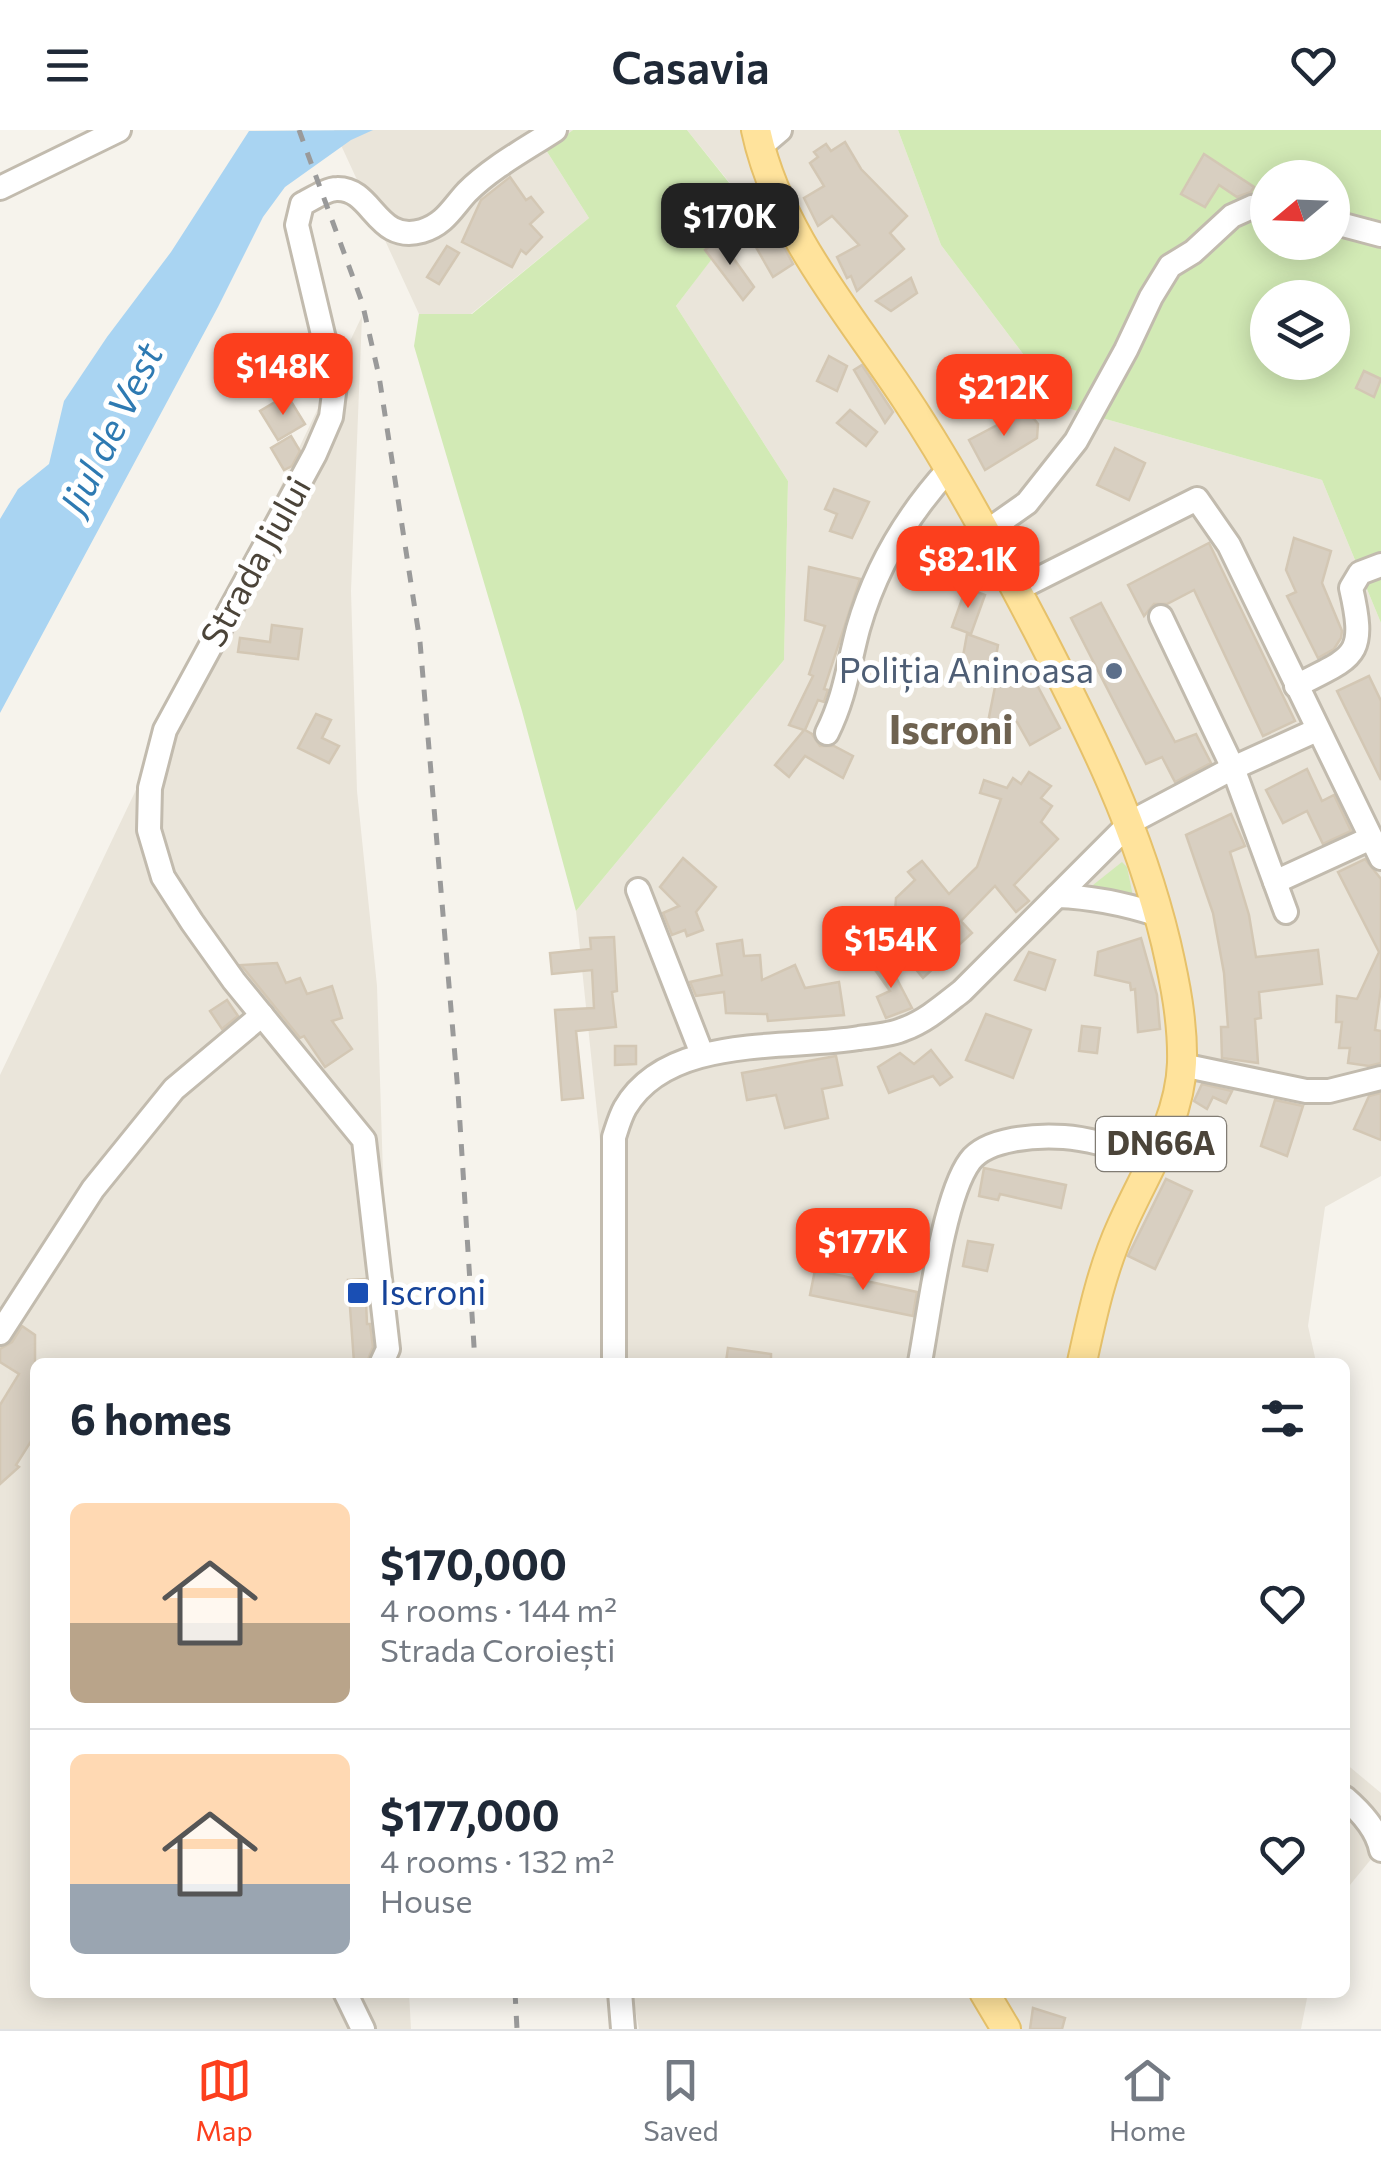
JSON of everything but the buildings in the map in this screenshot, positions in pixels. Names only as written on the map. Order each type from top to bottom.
[{"type":"main road","name":"DN66A","points":[[766,145],[784,210],[819,272],[949,469],[1016,590],[1131,822],[1159,915],[1176,988],[1182,1065],[1175,1103],[1154,1159],[1109,1257],[1083,1358]]},
{"type":"main road","points":[[988,1998],[1006,2029]]},
{"type":"street","points":[[0,188],[119,130]]},
{"type":"street","name":"Strada Jiului","points":[[384,1358],[388,1348],[364,1140],[262,1015],[163,877],[150,830],[150,788],[164,730],[315,454],[331,417],[335,385],[297,226],[302,204],[336,188],[358,196],[382,223],[398,232],[420,232],[447,219],[467,192],[501,164],[556,130]]},
{"type":"street","points":[[986,532],[1026,503],[1076,441],[1126,350],[1150,296],[1170,266],[1193,252],[1232,216],[1250,208]]},
{"type":"street","points":[[1350,227],[1381,235]]},
{"type":"street","points":[[827,733],[842,702],[858,630],[872,589],[920,500],[949,469]]},
{"type":"street","points":[[1016,590],[1197,499],[1229,545],[1376,848],[1275,882]]},
{"type":"street","points":[[1296,686],[1342,663],[1356,647],[1357,613],[1351,588],[1360,573],[1381,565]]},
{"type":"street","points":[[1160,617],[1233,768],[1286,912]]},
{"type":"street","points":[[614,1358],[614,1137],[625,1108],[641,1088],[666,1068],[702,1054],[838,1042],[902,1031],[933,1014],[962,991],[1131,822],[1233,768],[1318,730]]},
{"type":"street","points":[[638,890],[702,1054]]},
{"type":"street","points":[[1057,896],[1126,904],[1159,915]]},
{"type":"street","points":[[0,1333],[93,1188],[174,1089],[262,1015]]},
{"type":"street","points":[[1182,1065],[1306,1091],[1329,1091],[1381,1078]]},
{"type":"street","points":[[921,1358],[948,1220],[971,1160],[984,1150],[1010,1142],[1063,1137],[1154,1159]]},
{"type":"street","points":[[1350,1803],[1379,1838],[1381,1850]]},
{"type":"street","points":[[349,1998],[362,2029]]},
{"type":"street","points":[[620,1998],[623,2029]]},
{"type":"shaded area","points":[[334,130],[573,130],[546,150],[589,218],[471,314],[419,314]]},
{"type":"shaded area","points":[[687,130],[898,130],[941,245],[1063,407],[1322,480],[1381,623],[1381,1176],[1325,1207],[1308,1326],[1315,1358],[606,1358],[600,1141],[576,911],[784,660],[788,481],[676,306],[750,208]]},
{"type":"shaded area","points":[[362,316],[351,591],[357,791],[377,986],[389,1358],[30,1358],[30,1998],[409,1998],[411,2029],[0,2029],[0,1075]]},
{"type":"shaded area","points":[[1350,1767],[1381,1793],[1381,1847],[1350,1885]]},
{"type":"shaded area","points":[[633,1998],[1307,1998],[1301,2029],[639,2029]]},
{"type":"green space","points":[[573,130],[687,130],[750,209],[676,306],[788,481],[784,660],[576,911],[522,711],[414,346],[419,314],[472,314],[589,218],[546,150]]},
{"type":"green space","points":[[898,130],[1381,130],[1381,623],[1322,480],[1063,407],[941,245]]},
{"type":"green space","points":[[1122,862],[1127,867],[1134,901],[1088,889]]},
{"type":"water","name":"Jiul de Vest","points":[[373,130],[351,140],[285,187],[263,217],[0,713],[0,519],[18,489],[49,464],[64,401],[171,252],[249,131]]},
{"type":"railway","points":[[299,130],[362,302],[379,376],[420,642],[458,1092],[475,1358]]},
{"type":"railway","points":[[515,1998],[517,2029]]},
{"type":"place","name":"Poliția Aninoasa","points":[[1114,671]]},
{"type":"place","name":"Iscroni","points":[[358,1293]]},
{"type":"district","name":"Iscroni","points":[[951,730]]}]
